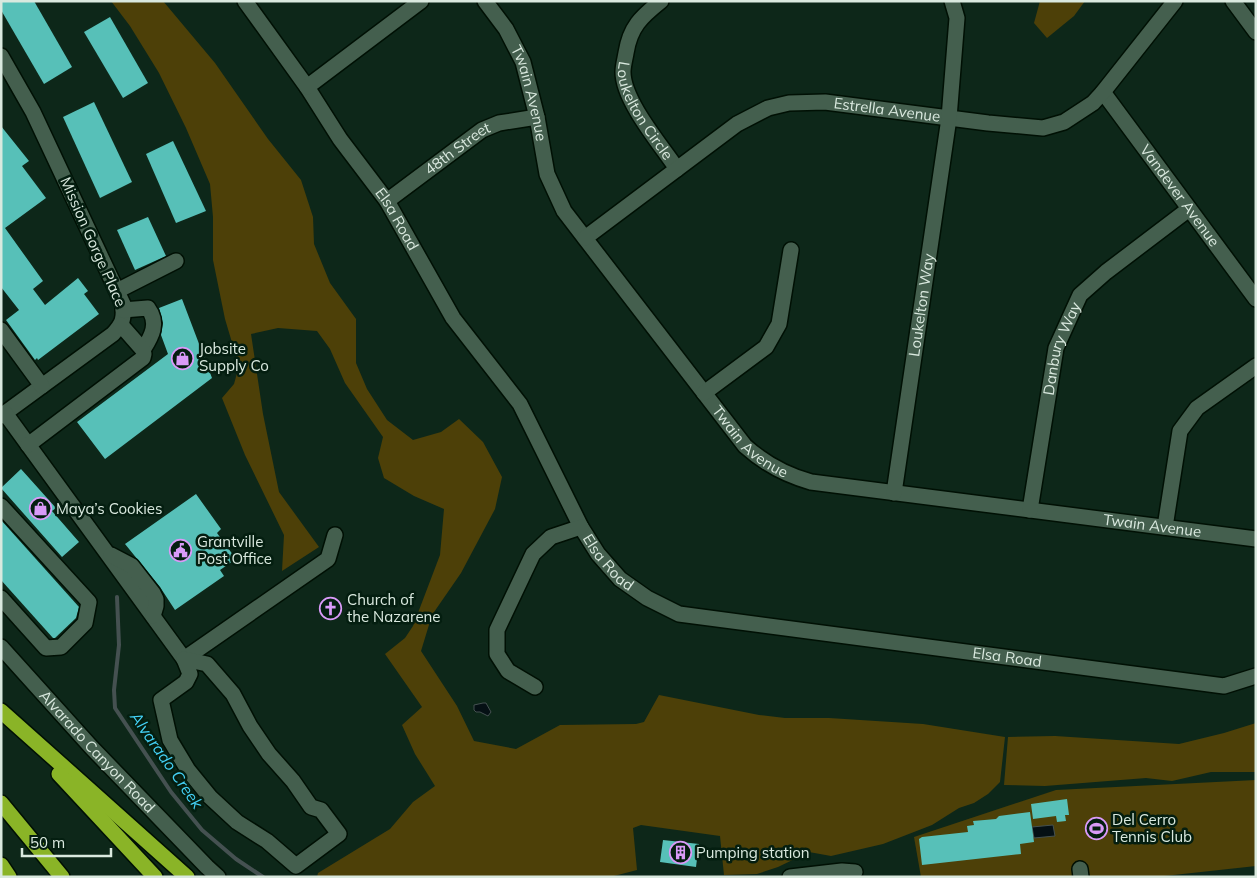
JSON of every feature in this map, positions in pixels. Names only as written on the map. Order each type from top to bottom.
[{"type":"highway","points":[[1,712],[155,877]]},
{"type":"highway","points":[[1,712],[187,877]]},
{"type":"highway","points":[[1,803],[62,877]]},
{"type":"highway","points":[[1,865],[9,877]]},
{"type":"street","name":"Elsa Road","points":[[245,1],[307,87],[340,139],[387,202],[454,318],[520,404],[581,527],[598,554],[620,579],[647,598],[679,614],[1224,686],[1256,676]]},
{"type":"street","points":[[307,87],[421,1]]},
{"type":"street","name":"Twain Avenue","points":[[485,1],[506,30],[523,62],[537,117],[547,174],[564,211],[745,446],[760,459],[793,477],[811,482],[1256,539]]},
{"type":"street","name":"Loukelton Circle","points":[[661,1],[643,15],[628,39],[623,73],[626,88],[634,106],[677,169]]},
{"type":"street","points":[[949,118],[957,18],[952,1]]},
{"type":"street","name":"Estrella Avenue","points":[[585,238],[737,124],[768,108],[789,103],[825,102],[1044,128],[1064,122],[1093,103],[1175,1]]},
{"type":"street","points":[[1233,1],[1256,32]]},
{"type":"street","name":"Mission Gorge Place","points":[[1,56],[44,135],[123,304],[122,318],[101,343],[3,414],[28,445],[184,659]]},
{"type":"street","name":"Vandever Avenue","points":[[1103,92],[1256,299]]},
{"type":"street","name":"48th Street","points":[[387,202],[482,130],[499,123],[537,117]]},
{"type":"street","name":"Loukelton Way","points":[[894,493],[949,118]]},
{"type":"street","name":"Danbury Way","points":[[1030,510],[1056,348],[1080,295],[1106,272],[1189,209]]},
{"type":"street","points":[[704,393],[766,347],[779,324],[791,250]]},
{"type":"street","points":[[116,291],[176,262]]},
{"type":"street","points":[[28,445],[142,358],[143,350],[153,331],[153,317],[148,308],[122,318],[143,350]]},
{"type":"street","points":[[1,330],[42,386]]},
{"type":"street","points":[[1165,527],[1180,431],[1197,408],[1256,366]]},
{"type":"street","points":[[1,506],[89,602],[85,623],[61,647],[46,648],[1,598]]},
{"type":"street","points":[[534,687],[508,671],[498,654],[497,630],[533,554],[551,537],[581,527]]},
{"type":"street","points":[[184,659],[328,559],[335,535]]},
{"type":"street","name":"Alvarado Canyon Road","points":[[1,647],[92,748],[218,877]]},
{"type":"street","points":[[184,659],[206,664],[212,670],[233,694],[250,726],[293,781],[311,808],[321,810],[339,834],[296,866],[267,841],[237,822],[210,797],[176,753],[170,740],[161,700],[186,682],[190,674],[184,659]]},
{"type":"street","points":[[790,877],[842,871],[855,872]]},
{"type":"shaded area","points":[[111,1],[163,1],[215,63],[268,139],[301,180],[313,217],[314,244],[330,283],[356,319],[356,363],[367,389],[387,420],[413,440],[441,432],[459,419],[483,442],[502,477],[495,509],[461,573],[432,615],[421,651],[457,706],[474,741],[516,749],[560,725],[636,724],[644,722],[659,695],[759,715],[785,718],[829,718],[923,724],[1005,737],[1000,782],[988,794],[974,803],[959,808],[932,825],[883,844],[831,856],[809,852],[778,867],[757,874],[724,875],[720,836],[641,825],[633,828],[637,870],[610,877],[317,877],[318,873],[390,829],[413,802],[435,786],[415,754],[402,725],[422,707],[385,654],[405,638],[413,626],[440,555],[444,509],[414,496],[384,478],[378,458],[383,437],[345,383],[330,349],[317,331],[278,328],[251,334],[263,414],[279,492],[319,547],[282,571],[284,535],[245,455],[222,398],[234,384],[239,366],[225,319],[213,260],[213,217],[210,184],[186,128],[159,73],[130,26]]},
{"type":"shaded area","points":[[1040,1],[1085,1],[1074,16],[1047,38],[1034,23]]},
{"type":"shaded area","points":[[486,703],[491,712],[488,716],[474,710],[474,705]]},
{"type":"shaded area","points":[[1256,723],[1256,772],[1211,772],[1172,781],[1146,778],[1045,786],[1004,785],[1008,737],[1055,736],[1179,744]]},
{"type":"shaded area","name":"Del Cerro Tennis Club","points":[[1256,780],[1256,866],[1155,877],[921,877],[914,837],[1056,790]]},
{"type":"shaded area","points":[[1053,825],[1055,836],[1034,838],[1032,827]]},
{"type":"building","points":[[1,1],[34,1],[72,67],[44,84],[1,10]]},
{"type":"building","points":[[110,17],[148,83],[123,98],[84,32]]},
{"type":"building","points":[[94,102],[132,182],[100,198],[63,117]]},
{"type":"building","points":[[1,126],[29,161],[22,166],[46,198],[5,228],[43,281],[33,289],[45,305],[78,278],[88,291],[84,294],[99,314],[38,360],[37,358],[35,360],[6,320],[19,310],[1,287]]},
{"type":"building","points":[[173,141],[206,211],[176,223],[146,154]]},
{"type":"building","points":[[148,217],[166,256],[135,270],[117,230]]},
{"type":"building","points":[[182,299],[212,378],[105,459],[77,422],[168,354],[161,335],[163,323],[159,308]]},
{"type":"building","points":[[21,469],[56,508],[52,511],[79,542],[62,557],[1,488]]},
{"type":"building","name":"Grantville Post Office","points":[[196,494],[221,529],[217,533],[236,559],[220,570],[224,576],[175,610],[160,587],[125,544]]},
{"type":"building","points":[[1,520],[79,607],[76,618],[55,638],[1,580]]},
{"type":"building","points":[[1067,799],[1069,815],[1065,815],[1066,821],[1057,822],[1056,816],[1033,819],[1031,804]]},
{"type":"building","points":[[1030,812],[1034,842],[1020,844],[1021,854],[922,865],[919,839],[922,837],[968,832],[967,826],[974,825],[973,821],[996,819],[999,816]]},
{"type":"building","name":"Pumping station","points":[[663,840],[699,844],[696,867],[660,862]]},
{"type":"waterway","name":"Alvarado Creek","points":[[117,597],[119,645],[114,690],[115,708],[171,792],[202,830],[236,859],[263,877]]},
{"type":"place","name":"Jobsite Supply Co","points":[[183,358]]},
{"type":"place","name":"Maya’s Cookies","points":[[40,509]]},
{"type":"place","name":"Grantville Post Office","points":[[181,551]]},
{"type":"place","name":"Church of the Nazarene","points":[[331,609]]},
{"type":"place","name":"Del Cerro Tennis Club","points":[[1096,829]]},
{"type":"place","name":"Pumping station","points":[[680,853]]}]
